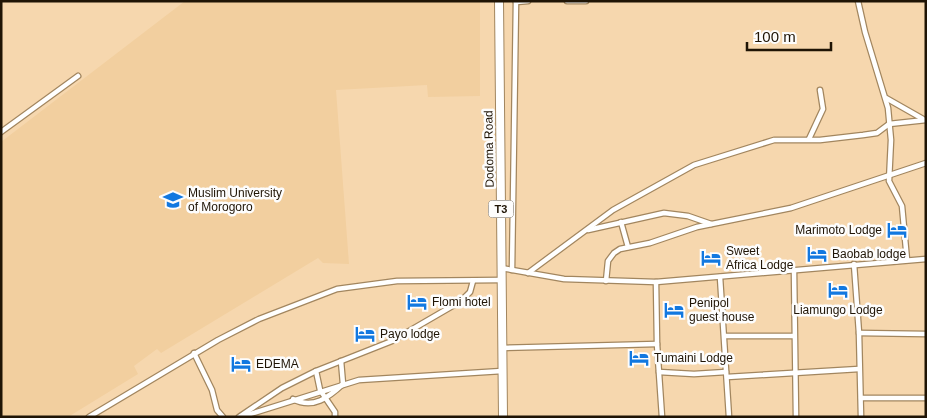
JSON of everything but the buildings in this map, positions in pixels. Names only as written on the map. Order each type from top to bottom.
[{"type":"highway","name":"Dodoma Road","points":[[499,1],[503,417]]},
{"type":"street","points":[[512,270],[516,2],[528,1]]},
{"type":"street","points":[[567,1],[586,1]]},
{"type":"street","points":[[858,1],[864,32],[886,98],[889,124],[889,176],[892,188],[902,206],[907,260]]},
{"type":"street","points":[[1,132],[78,76]]},
{"type":"street","points":[[810,139],[823,109],[820,90]]},
{"type":"street","points":[[886,98],[925,120]]},
{"type":"street","points":[[528,273],[613,210],[694,165],[774,140],[839,138],[873,134],[889,124],[925,120]]},
{"type":"street","points":[[606,281],[608,261],[614,252],[650,243],[686,230],[791,208],[926,163]]},
{"type":"street","points":[[584,230],[664,213],[688,216],[714,225]]},
{"type":"street","points":[[621,222],[628,247]]},
{"type":"street","points":[[501,268],[564,279],[656,282],[926,259]]},
{"type":"street","points":[[854,264],[859,334],[861,417]]},
{"type":"street","points":[[794,270],[796,417]]},
{"type":"street","points":[[720,277],[729,417]]},
{"type":"street","points":[[89,417],[194,353],[259,319],[337,289],[397,281],[501,280]]},
{"type":"street","points":[[240,417],[282,388],[316,371],[392,341],[461,301],[470,292],[473,281]]},
{"type":"street","points":[[656,282],[657,344],[662,417]]},
{"type":"street","points":[[859,334],[926,334]]},
{"type":"street","points":[[725,336],[794,336]]},
{"type":"street","points":[[502,348],[657,344]]},
{"type":"street","points":[[194,353],[212,390],[217,410],[223,417]]},
{"type":"street","points":[[341,361],[344,384]]},
{"type":"street","points":[[659,372],[727,374],[859,369]]},
{"type":"street","points":[[240,417],[320,390],[359,380],[502,370]]},
{"type":"street","points":[[316,371],[320,390],[335,412],[335,417]]},
{"type":"street","points":[[293,399],[299,402],[311,403],[326,399],[344,384]]},
{"type":"street","points":[[860,398],[926,398]]},
{"type":"shaded area","name":"Muslim University of Morogoro","points":[[185,1],[480,1],[480,96],[428,97],[427,85],[336,90],[349,264],[323,263],[318,258],[161,353],[157,349],[134,366],[138,374],[68,417],[1,417],[1,142]]},
{"type":"place","name":"Muslim University of Morogoro","points":[[173,200]]},
{"type":"place","name":"Marimoto Lodge","points":[[897,230]]},
{"type":"place","name":"Baobab lodge","points":[[817,254]]},
{"type":"place","name":"Sweet Africa Lodge","points":[[711,258]]},
{"type":"place","name":"Liamungo Lodge","points":[[838,290]]},
{"type":"place","name":"Flomi hotel","points":[[417,302]]},
{"type":"place","name":"Penipol guest house","points":[[674,310]]},
{"type":"place","name":"Payo lodge","points":[[365,334]]},
{"type":"place","name":"Tumaini Lodge","points":[[639,358]]},
{"type":"place","name":"EDEMA","points":[[241,364]]}]
